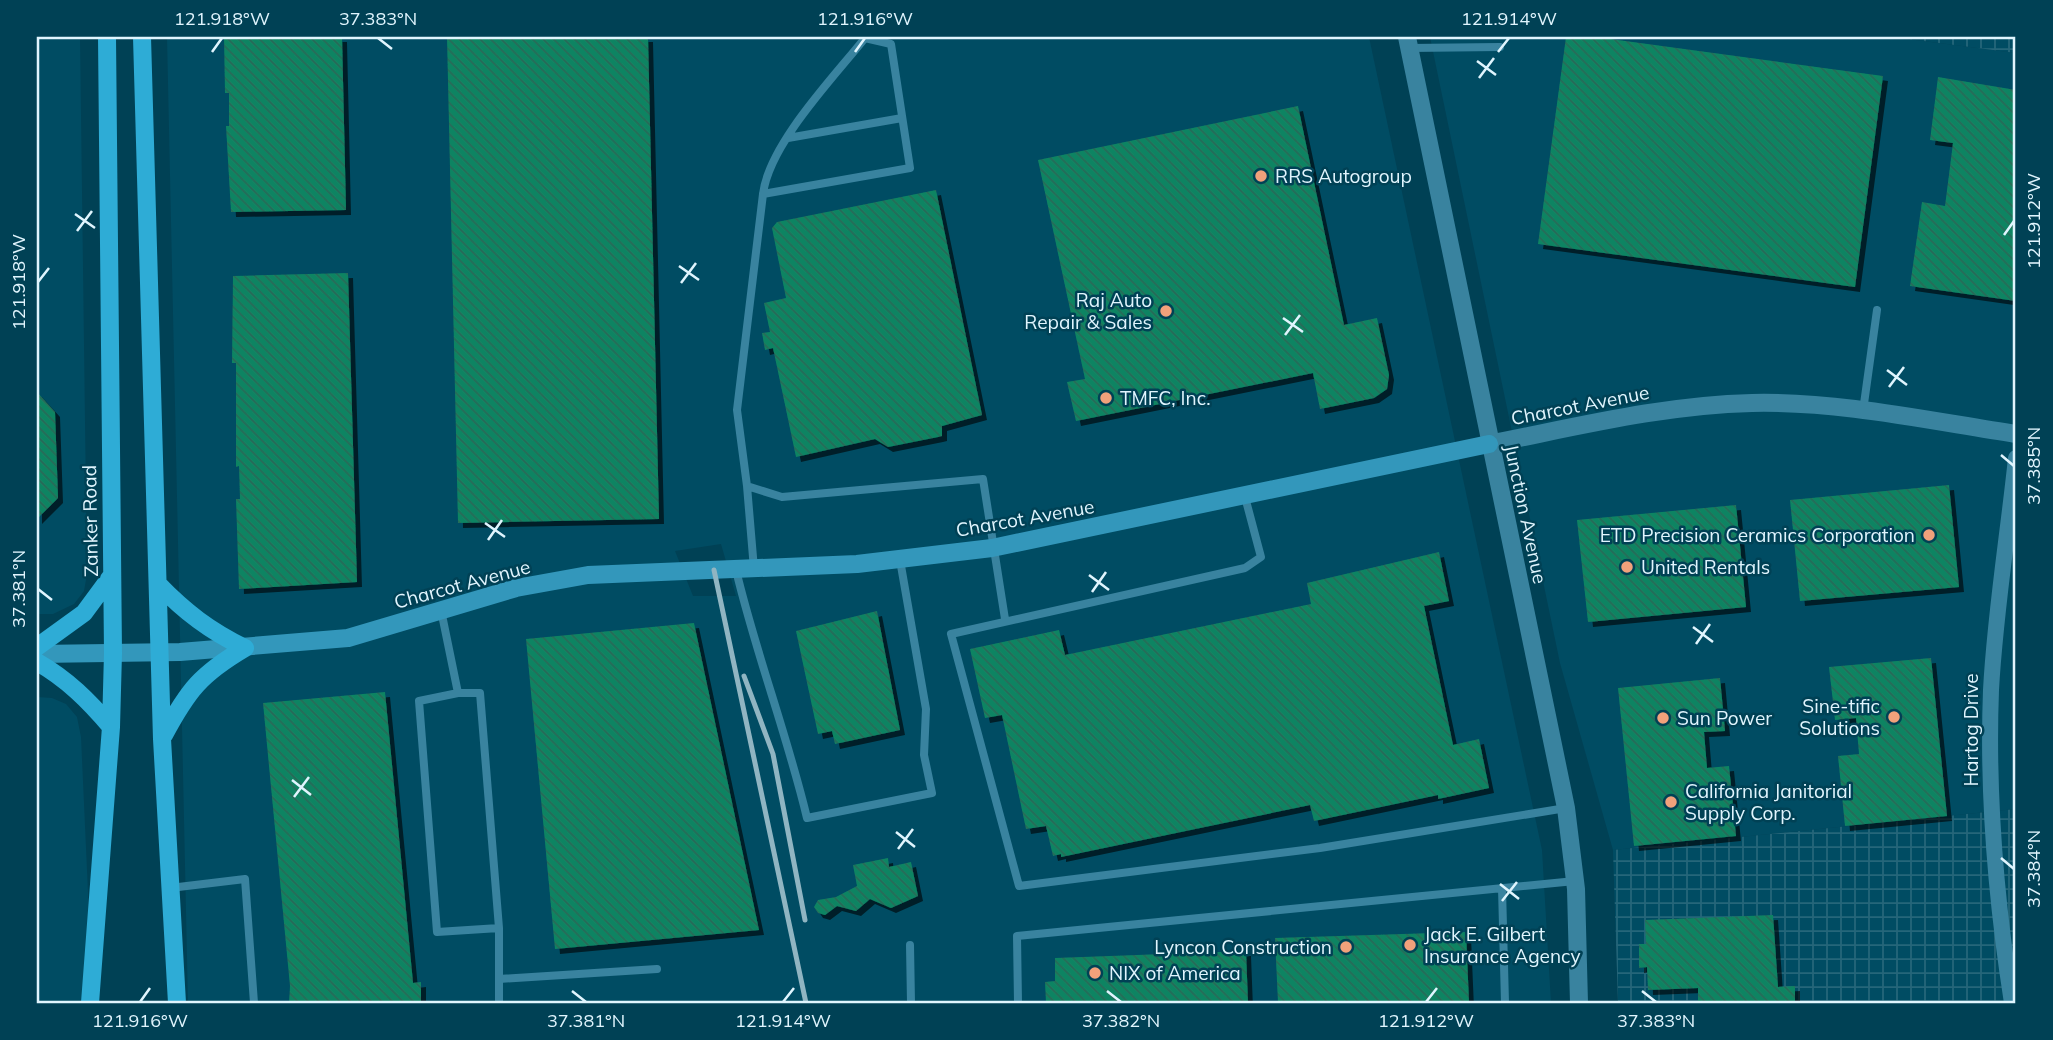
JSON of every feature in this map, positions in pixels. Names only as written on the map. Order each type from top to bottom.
[{"type":"main road","name":"Zanker Road","points":[[90,1003],[111,727],[113,653],[107,37]]},
{"type":"main road","points":[[142,37],[162,739],[177,1003]]},
{"type":"main road","name":"Charcot Avenue","points":[[37,654],[245,648],[348,638],[516,588],[588,575],[900,560],[992,548],[1489,444]]},
{"type":"main road","points":[[37,647],[84,613],[112,575]]},
{"type":"main road","points":[[158,584],[188,614],[213,632],[245,648]]},
{"type":"main road","points":[[162,739],[182,700],[209,669],[245,648]]},
{"type":"main road","points":[[37,662],[57,673],[85,696],[111,727]]},
{"type":"street","name":"Junction Avenue","points":[[1408,42],[1566,808],[1575,881],[1579,1003]]},
{"type":"street","name":"Charcot Avenue","points":[[1489,444],[1662,411],[1753,403],[1863,411],[2016,434]]},
{"type":"street","name":"Hartog Drive","points":[[2012,1003],[2000,927],[1992,810],[1991,692],[2016,458]]},
{"type":"lane","points":[[763,194],[910,169],[891,44],[865,38],[796,124],[764,181],[737,410],[747,486],[745,569],[750,628],[790,748],[807,818],[932,793],[924,755],[926,709],[900,560]]},
{"type":"lane","points":[[1408,42],[1500,47]]},
{"type":"lane","points":[[788,138],[902,118]]},
{"type":"lane","points":[[1863,411],[1877,310]]},
{"type":"lane","points":[[747,486],[782,497],[984,479],[992,548],[1005,620]]},
{"type":"lane","points":[[1245,497],[1261,557],[1245,568],[951,634],[1020,886],[1320,848],[1566,808]]},
{"type":"lane","points":[[441,610],[458,693]]},
{"type":"lane","points":[[499,928],[437,932],[419,701],[458,693],[480,693],[499,928],[499,1003]]},
{"type":"lane","points":[[169,888],[245,879],[254,1003]]},
{"type":"lane","points":[[1018,1003],[1017,936],[1575,881]]},
{"type":"lane","points":[[1502,888],[1505,1003]]},
{"type":"lane","points":[[911,946],[912,1003]]},
{"type":"lane","points":[[499,979],[657,969]]},
{"type":"shaded area","points":[[37,37],[80,37],[87,574],[84,591],[74,604],[53,614],[37,614]]},
{"type":"shaded area","points":[[167,37],[1369,37],[1542,850],[1551,1003],[188,1003]],"holes":[[[721,544],[736,596],[693,596],[675,551]]]},
{"type":"shaded area","points":[[1430,37],[1893,37],[2016,53],[2016,809],[1613,850],[1560,663]]},
{"type":"shaded area","points":[[1893,37],[2016,37],[2016,53]]},
{"type":"shaded area","points":[[37,697],[52,698],[66,704],[77,717],[81,737],[93,1003],[37,1003]]},
{"type":"shaded area","points":[[2016,809],[2016,1003],[1618,1003],[1613,850]]},
{"type":"building","points":[[224,37],[342,37],[346,210],[231,212],[226,126],[229,126],[229,93],[225,93]]},
{"type":"building","points":[[447,37],[648,37],[659,519],[458,523]]},
{"type":"building","points":[[1566,37],[1596,37],[1883,76],[1855,287],[1538,244]]},
{"type":"building","points":[[1938,77],[2016,90],[2016,301],[1910,286],[1922,202],[1945,206],[1953,143],[1930,140]]},
{"type":"building","points":[[1298,106],[1344,325],[1377,318],[1389,375],[1387,389],[1374,398],[1320,409],[1313,373],[1076,421],[1067,382],[1085,379],[1038,160]]},
{"type":"building","points":[[936,190],[982,415],[942,426],[942,436],[938,437],[888,447],[875,439],[796,457],[773,348],[765,350],[762,333],[770,332],[764,303],[786,298],[772,228],[777,222]]},
{"type":"building","points":[[348,273],[357,582],[239,589],[236,499],[240,499],[239,466],[236,467],[236,363],[232,363],[233,276]]},
{"type":"building","points":[[37,392],[55,412],[58,498],[37,519]]},
{"type":"building","points":[[1949,485],[1959,587],[1800,601],[1790,500]]},
{"type":"building","points":[[1736,505],[1746,607],[1588,622],[1577,520]]},
{"type":"building","points":[[1439,552],[1449,601],[1424,606],[1453,745],[1479,739],[1489,788],[1438,799],[1438,795],[1314,821],[1310,805],[1061,857],[1061,854],[1053,856],[1046,826],[1026,829],[1002,715],[985,718],[970,649],[1059,630],[1065,655],[1311,604],[1307,583]]},
{"type":"building","points":[[877,611],[900,730],[835,744],[832,731],[818,734],[796,631]]},
{"type":"building","points":[[694,623],[759,930],[555,949],[526,639]]},
{"type":"building","points":[[1931,658],[1947,816],[1845,826],[1838,756],[1859,754],[1856,718],[1835,720],[1829,667]]},
{"type":"building","points":[[1720,678],[1725,731],[1704,732],[1707,768],[1729,766],[1736,836],[1634,846],[1618,688]]},
{"type":"building","points":[[385,692],[413,983],[421,982],[421,1003],[289,1003],[290,986],[263,703]]},
{"type":"building","points":[[888,858],[889,867],[911,862],[918,896],[891,908],[870,899],[856,911],[837,906],[825,915],[818,913],[814,907],[818,900],[836,897],[857,886],[853,865]]},
{"type":"building","points":[[1773,915],[1778,987],[1795,986],[1795,1003],[1698,1003],[1698,988],[1648,990],[1647,967],[1639,968],[1639,944],[1646,944],[1645,920]]},
{"type":"building","points":[[1466,932],[1469,1003],[1278,1003],[1275,938]]},
{"type":"building","points":[[1246,951],[1248,1003],[1046,1003],[1045,982],[1055,981],[1055,958]]},
{"type":"railway","points":[[714,570],[806,1003]]},
{"type":"railway","points":[[744,676],[773,754],[805,920]]},
{"type":"place","name":"RRS Autogroup","points":[[1261,176]]},
{"type":"place","name":"Raj Auto Repair & Sales","points":[[1166,311]]},
{"type":"place","name":"TMFC, Inc.","points":[[1106,398]]},
{"type":"place","name":"ETD Precision Ceramics Corporation","points":[[1929,535]]},
{"type":"place","name":"United Rentals","points":[[1627,567]]},
{"type":"place","name":"Sine-tific Solutions","points":[[1894,717]]},
{"type":"place","name":"Sun Power","points":[[1663,718]]},
{"type":"place","name":"California Janitorial Supply Corp.","points":[[1671,802]]},
{"type":"place","name":"Jack E. Gilbert Insurance Agency","points":[[1410,945]]},
{"type":"place","name":"Lyncon Construction","points":[[1346,947]]},
{"type":"place","name":"NIX of America","points":[[1095,973]]}]
